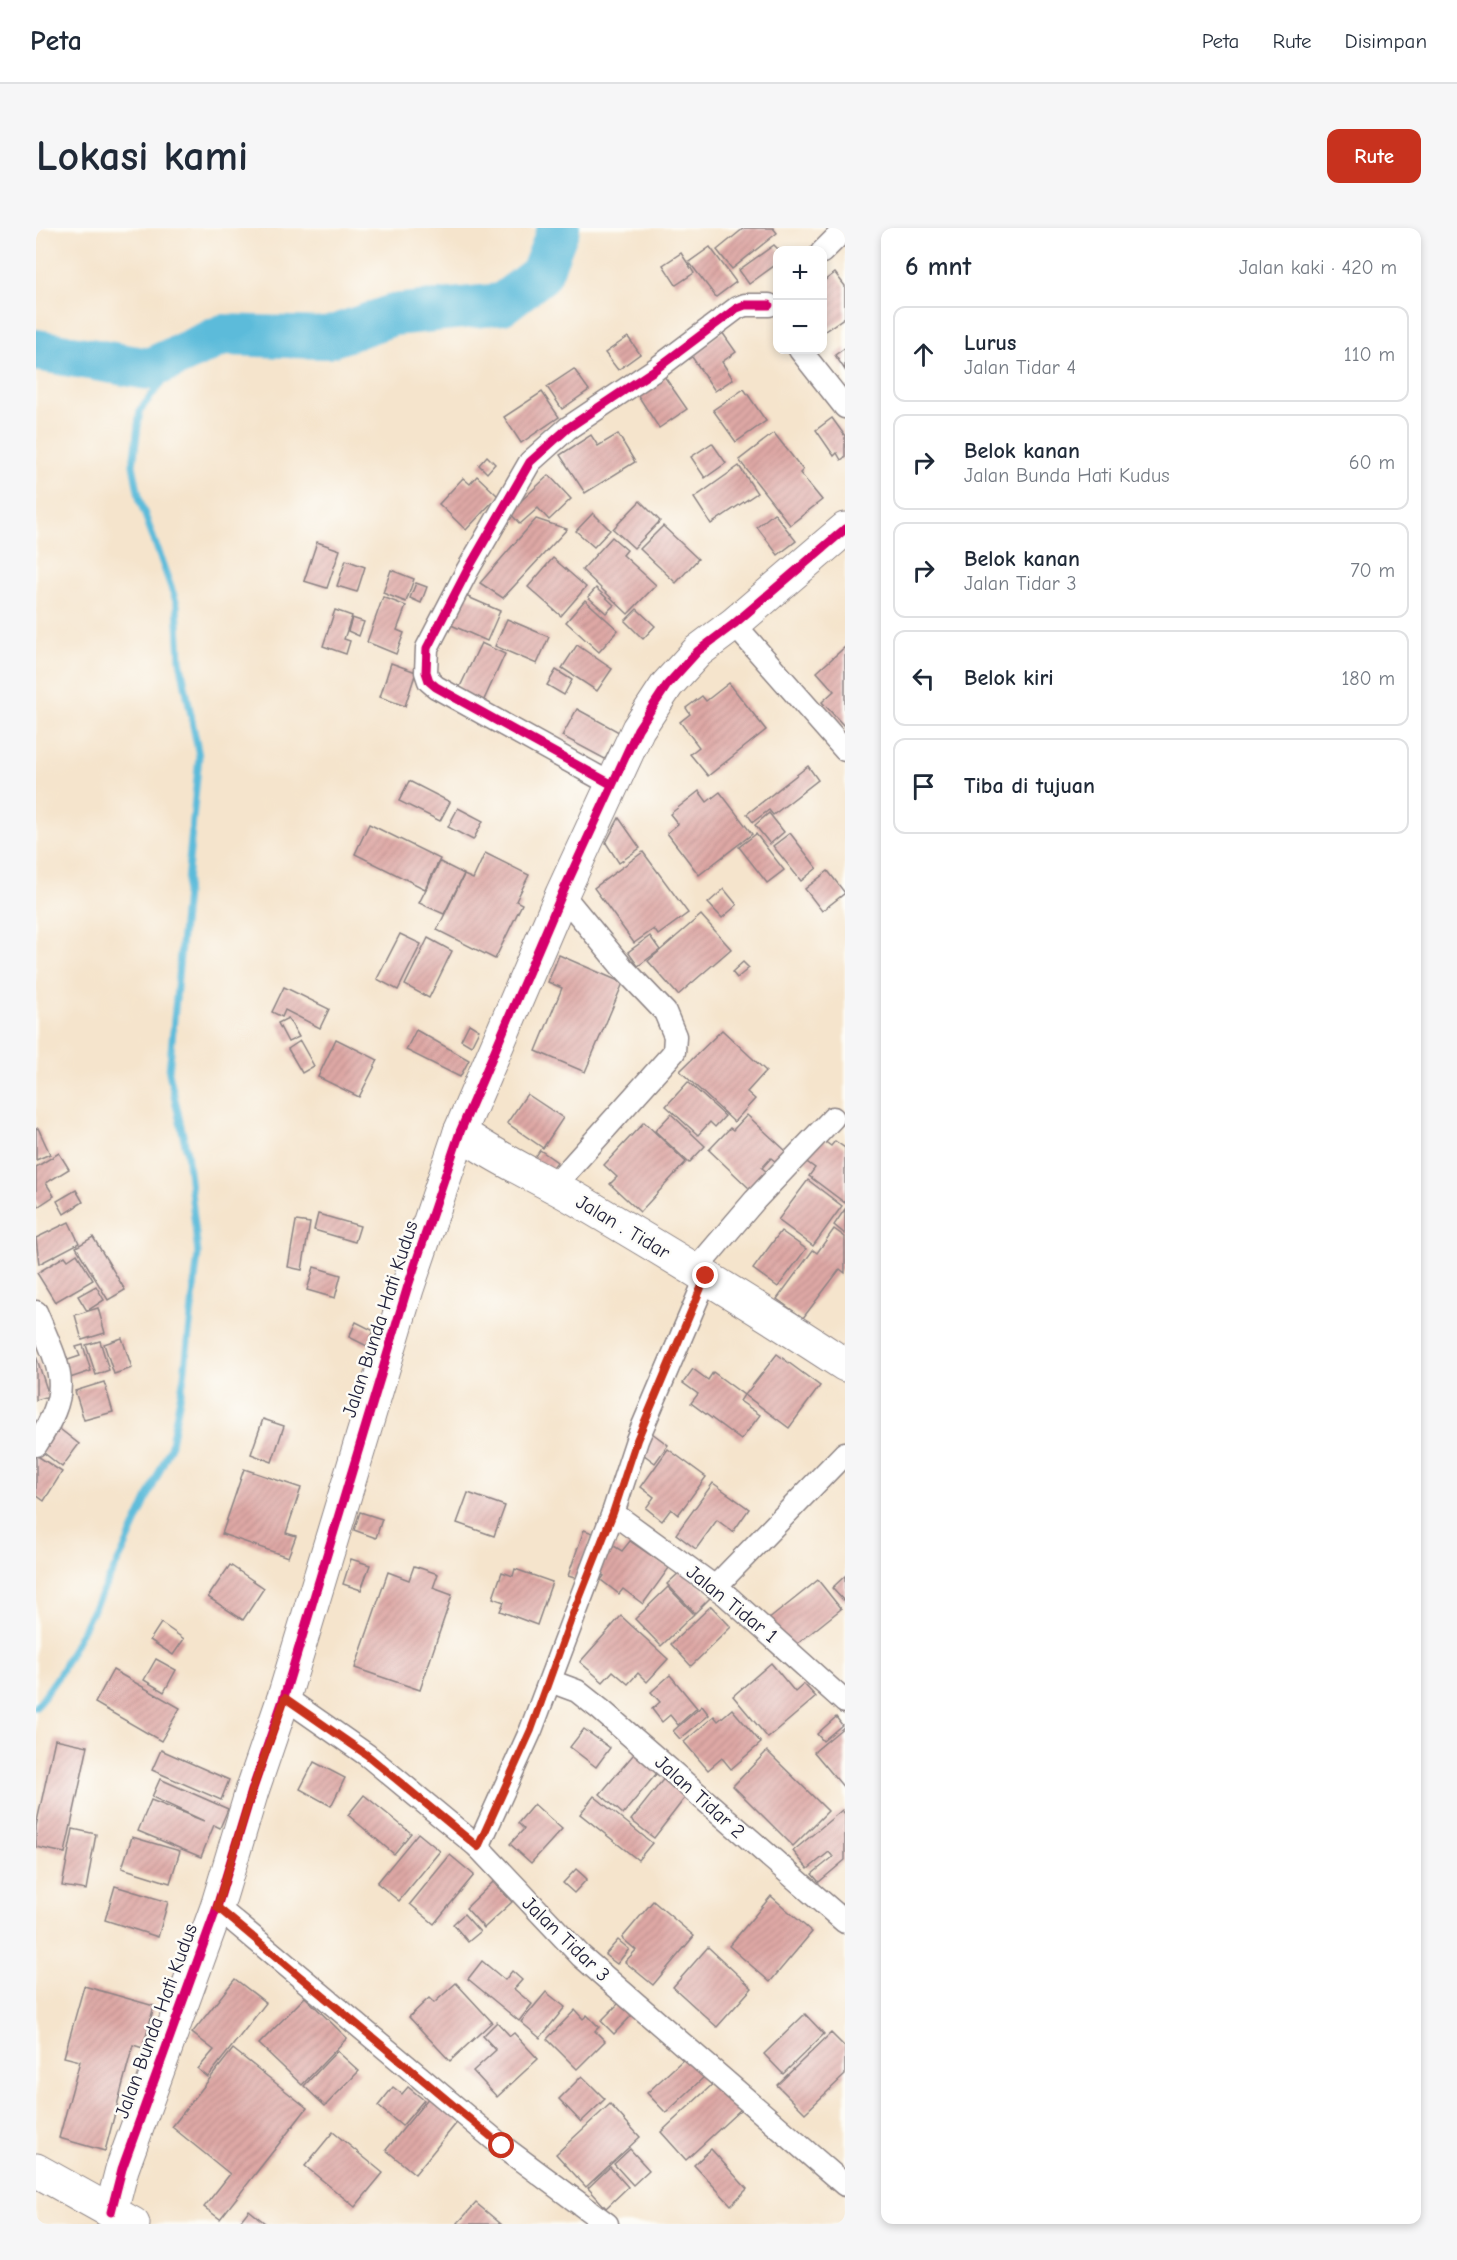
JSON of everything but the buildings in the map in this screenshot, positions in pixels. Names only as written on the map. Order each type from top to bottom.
[{"type":"street","points":[[827,247],[845,229]]},
{"type":"street","points":[[611,784],[436,687],[426,672],[427,648],[466,571],[519,479],[541,449],[568,428],[656,369],[737,308],[745,305],[773,307]]},
{"type":"street","points":[[803,354],[845,408]]},
{"type":"street","name":"Jalan Bunda Hati Kudus","points":[[122,2218],[122,2169],[217,1907],[252,1791],[285,1698],[404,1300],[460,1132],[562,894],[638,729],[667,685],[698,651],[734,624],[845,529]]},
{"type":"street","points":[[734,624],[845,750]]},
{"type":"street","points":[[554,1186],[674,1052],[675,1036],[665,1012],[622,967],[562,894]]},
{"type":"street","points":[[478,1847],[550,1681],[571,1619],[613,1513],[637,1440],[701,1273],[755,1200],[833,1118]]},
{"type":"street","name":"Jalan . Tidar","points":[[460,1132],[490,1154],[554,1186],[701,1273],[845,1365]]},
{"type":"street","points":[[36,1312],[59,1371],[61,1390],[52,1421],[36,1445]]},
{"type":"street","points":[[715,1587],[845,1453]]},
{"type":"street","name":"Jalan Tidar 1","points":[[613,1513],[715,1587],[840,1690]]},
{"type":"street","name":"Jalan Tidar 2","points":[[550,1681],[577,1691],[601,1710],[845,1922]]},
{"type":"street","name":"Jalan Tidar 3","points":[[285,1698],[367,1755],[478,1847],[520,1894],[588,1963],[845,2185]]},
{"type":"street","points":[[217,1907],[502,2146],[607,2224]]},
{"type":"street","points":[[38,2171],[122,2218]]},
{"type":"waterway","points":[[36,350],[149,369],[223,335],[327,338],[393,315],[502,304],[541,274],[559,228]]},
{"type":"waterway","points":[[36,1707],[59,1675],[123,1552],[170,1448],[184,1377],[198,1254],[187,1153],[169,1072],[199,756],[180,660],[177,604],[140,501],[133,465],[140,410],[167,376],[223,335]]},
{"type":"cycle path","points":[[611,784],[436,687],[429,681],[426,672],[427,648],[467,571],[530,462],[568,428],[656,369],[737,308],[745,305],[769,305]]},
{"type":"cycle path","points":[[111,2212],[122,2169],[217,1907],[252,1791],[284,1697],[407,1289],[460,1132],[562,894],[638,729],[667,685],[698,651],[734,624],[845,529]]},
{"type":"route","points":[[502,2146],[217,1907],[252,1791],[285,1698],[339,1738],[367,1755],[478,1847],[531,1730],[571,1619],[613,1513],[637,1440],[706,1276]]}]
